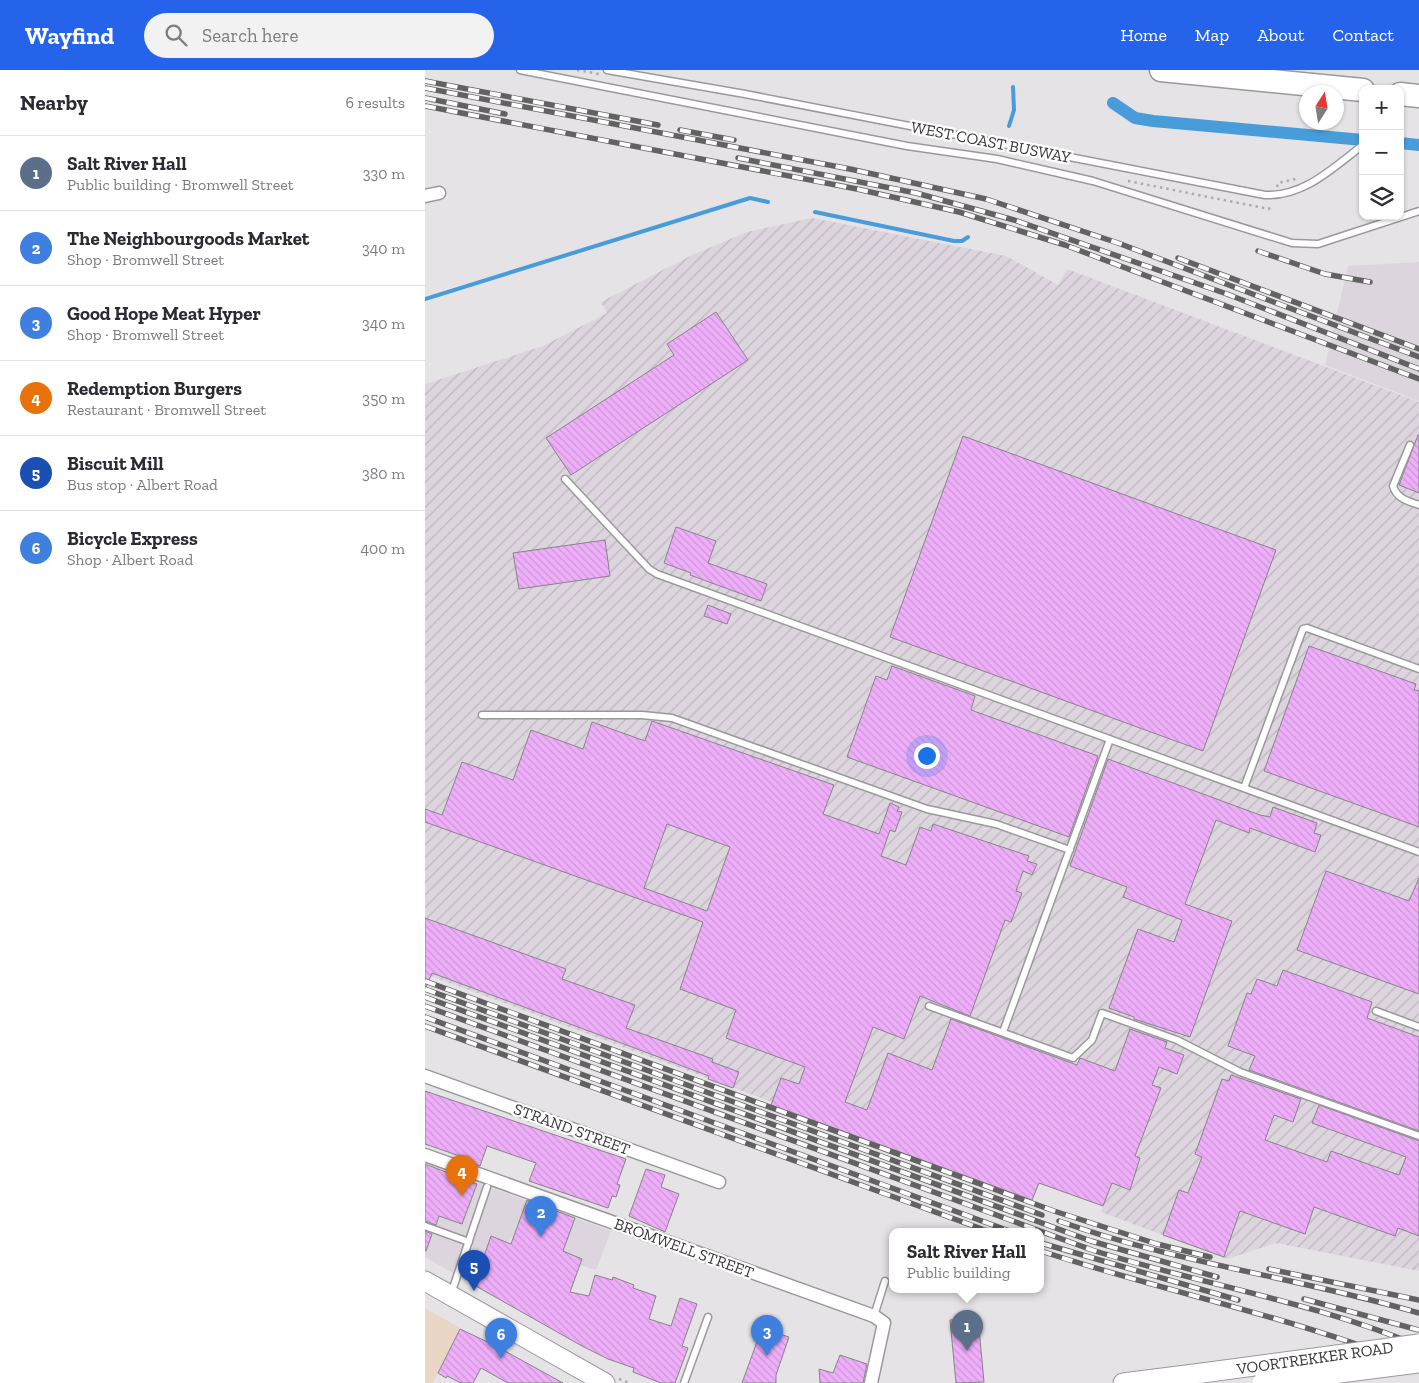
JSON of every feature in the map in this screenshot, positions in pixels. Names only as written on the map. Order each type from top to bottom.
[{"type":"highway","points":[[1161,70],[1359,90]]},
{"type":"highway","points":[[1404,94],[1419,96]]},
{"type":"main road","points":[[425,1281],[605,1382]]},
{"type":"main road","name":"VOORTREKKER ROAD","points":[[1123,1383],[1419,1344]]},
{"type":"main road","name":"VOORTREKKER ROAD","points":[[1262,1383],[1419,1363]]},
{"type":"street","points":[[425,196],[439,193]]},
{"type":"street","name":"STRAND STREET","points":[[425,1076],[719,1182]]},
{"type":"street","name":"BROMWELL STREET","points":[[425,1155],[874,1316]]},
{"type":"street","points":[[871,1383],[883,1323],[874,1316]]},
{"type":"lane","points":[[520,70],[907,146],[997,159],[1093,181],[1292,243],[1318,244],[1419,211]]},
{"type":"lane","name":"WEST COAST BUSWAY","points":[[607,70],[745,94],[1274,195],[1305,187],[1321,178],[1359,148]]},
{"type":"lane","points":[[1410,445],[1393,486],[1395,493],[1401,498],[1419,505]]},
{"type":"lane","points":[[565,479],[652,572],[1419,852]]},
{"type":"lane","points":[[1244,788],[1303,629],[1307,628],[1419,669]]},
{"type":"lane","points":[[482,716],[642,715],[672,718],[927,809],[996,824],[1070,850]]},
{"type":"lane","points":[[1003,1032],[1110,739]]},
{"type":"lane","points":[[929,1006],[1073,1058],[1092,1040],[1102,1013],[1177,1040],[1241,1072],[1419,1136]]},
{"type":"lane","points":[[1376,1011],[1419,1027]]},
{"type":"lane","points":[[451,1295],[487,1187]]},
{"type":"lane","points":[[425,1226],[469,1242]]},
{"type":"lane","points":[[874,1316],[885,1282]]},
{"type":"lane","points":[[684,1383],[708,1317]]},
{"type":"path","points":[[1278,183],[1305,175]]},
{"type":"shaded area","points":[[812,218],[1006,256],[1058,285],[1067,269],[1419,402],[1419,1271],[1276,1243],[1227,1259],[1101,1212],[1103,1206],[1039,1183],[1032,1200],[772,1105],[772,1102],[425,974],[425,384],[543,346],[607,313],[601,302],[692,255],[747,232]]},
{"type":"shaded area","points":[[1419,262],[1419,401],[1325,365],[1348,266]]},
{"type":"shaded area","points":[[425,1164],[611,1231],[596,1270],[560,1259],[510,1237],[489,1294],[425,1257]]},
{"type":"shaded area","points":[[425,1308],[460,1328],[433,1383],[425,1383]]},
{"type":"building","points":[[716,312],[748,360],[571,475],[546,438],[674,355],[667,344]]},
{"type":"building","points":[[1419,435],[1419,493],[1399,485]]},
{"type":"building","points":[[963,436],[1276,550],[1203,751],[890,637]]},
{"type":"building","points":[[676,527],[716,541],[708,563],[767,584],[761,601],[690,575],[691,573],[664,563]]},
{"type":"building","points":[[605,540],[610,576],[519,589],[513,553]]},
{"type":"building","points":[[708,605],[731,614],[727,624],[704,616]]},
{"type":"building","points":[[1309,646],[1416,684],[1414,690],[1419,691],[1419,827],[1264,771]]},
{"type":"building","points":[[892,666],[975,696],[971,710],[1098,756],[1069,837],[847,757],[876,676],[887,680]]},
{"type":"building","points":[[652,721],[834,785],[823,814],[879,834],[890,803],[899,807],[897,811],[902,812],[895,832],[890,830],[881,856],[906,865],[920,827],[931,831],[933,824],[1029,856],[1027,861],[1037,864],[1032,875],[1023,871],[1016,891],[1022,893],[1011,922],[1005,920],[970,1016],[920,996],[904,1039],[873,1027],[845,1102],[867,1110],[888,1053],[932,1070],[951,1019],[1077,1065],[1080,1058],[1115,1071],[1130,1029],[1167,1042],[1165,1048],[1184,1055],[1177,1074],[1159,1067],[1152,1085],[1161,1088],[1135,1156],[1140,1158],[1130,1190],[1112,1183],[1103,1206],[1039,1183],[1032,1200],[771,1105],[781,1078],[799,1084],[805,1067],[726,1038],[736,1010],[680,989],[703,922],[425,822],[425,809],[442,815],[462,762],[513,780],[531,730],[583,749],[592,722],[645,741]],"holes":[[[667,824],[730,847],[707,911],[644,888]]]},
{"type":"building","points":[[1108,759],[1260,815],[1270,817],[1273,807],[1317,823],[1314,833],[1321,835],[1315,852],[1250,828],[1249,833],[1216,820],[1185,904],[1232,921],[1190,1037],[1134,1019],[1134,1017],[1109,1008],[1138,929],[1174,942],[1182,920],[1123,897],[1127,887],[1070,866]]},
{"type":"building","points":[[1326,871],[1409,901],[1419,878],[1419,994],[1297,950]]},
{"type":"building","points":[[425,918],[566,969],[562,979],[635,1005],[626,1028],[713,1059],[712,1062],[739,1072],[733,1088],[708,1079],[709,1076],[432,973],[425,990]]},
{"type":"building","points":[[1283,970],[1372,1002],[1367,1018],[1419,1037],[1419,1131],[1249,1070],[1255,1056],[1228,1046],[1247,993],[1251,994],[1257,979],[1277,986]]},
{"type":"building","points":[[1231,1075],[1301,1099],[1293,1122],[1274,1115],[1265,1140],[1327,1162],[1331,1151],[1399,1175],[1406,1157],[1312,1123],[1319,1105],[1419,1141],[1419,1236],[1398,1228],[1395,1236],[1314,1207],[1305,1234],[1240,1211],[1224,1257],[1163,1235],[1179,1190],[1188,1193],[1202,1157],[1195,1154],[1222,1079],[1229,1081]]},
{"type":"building","points":[[425,1091],[626,1159],[617,1184],[620,1185],[616,1197],[612,1196],[608,1208],[529,1181],[536,1163],[487,1146],[480,1166],[470,1162],[471,1160],[425,1144]]},
{"type":"building","points":[[425,1164],[477,1184],[462,1224],[439,1216],[436,1225],[425,1221]]},
{"type":"building","points":[[646,1169],[665,1175],[661,1187],[679,1194],[665,1232],[629,1216]]},
{"type":"building","points":[[527,1200],[575,1218],[563,1251],[582,1259],[570,1292],[589,1296],[595,1275],[612,1280],[613,1277],[634,1285],[633,1288],[656,1296],[649,1319],[671,1326],[680,1298],[697,1304],[682,1346],[688,1348],[675,1383],[661,1383],[633,1372],[634,1368],[608,1359],[582,1346],[474,1285],[491,1236],[511,1244]]},
{"type":"building","points":[[425,1231],[432,1234],[426,1251],[425,1251]]},
{"type":"building","points":[[978,1318],[984,1382],[956,1383],[950,1320]]},
{"type":"building","points":[[762,1328],[789,1337],[776,1375],[776,1383],[742,1383]]},
{"type":"building","points":[[460,1329],[494,1345],[563,1383],[508,1383],[481,1368],[473,1383],[461,1383],[447,1376],[446,1378],[438,1373]]},
{"type":"building","points":[[840,1355],[867,1364],[863,1383],[820,1383],[819,1369],[833,1373]]},
{"type":"waterway","points":[[1009,126],[1014,110],[1013,87]]},
{"type":"waterway","points":[[1113,103],[1135,118],[1153,121],[1359,140]]},
{"type":"waterway","points":[[1404,143],[1419,145]]},
{"type":"waterway","points":[[425,299],[750,198],[768,202]]},
{"type":"waterway","points":[[815,212],[954,241],[962,241],[968,237]]},
{"type":"railway","points":[[425,81],[658,125]]},
{"type":"railway","points":[[425,88],[850,169],[986,199],[1118,243],[1419,357]]},
{"type":"railway","points":[[425,98],[505,114]]},
{"type":"railway","points":[[425,106],[857,189],[959,212],[1065,245],[1419,379]]},
{"type":"railway","points":[[680,130],[734,140]]},
{"type":"railway","points":[[738,158],[916,193],[1014,220],[1227,294],[1419,369]]},
{"type":"railway","points":[[1258,251],[1325,274],[1370,282]]},
{"type":"railway","points":[[1178,258],[1419,349]]},
{"type":"railway","points":[[425,981],[1054,1211],[1157,1244],[1210,1257]]},
{"type":"railway","points":[[425,989],[1042,1215]]},
{"type":"railway","points":[[425,997],[1091,1241],[1217,1277]]},
{"type":"railway","points":[[425,1006],[1032,1228]]},
{"type":"railway","points":[[425,1017],[1001,1228]]},
{"type":"railway","points":[[425,1026],[979,1228]]},
{"type":"railway","points":[[1059,1221],[1103,1236],[1148,1248],[1419,1313]]},
{"type":"railway","points":[[1044,1232],[1092,1250],[1133,1262],[1339,1317],[1419,1346]]},
{"type":"railway","points":[[1044,1244],[1238,1300]]},
{"type":"railway","points":[[1044,1252],[1326,1334],[1419,1367]]},
{"type":"railway","points":[[1269,1269],[1419,1300]]},
{"type":"railway","points":[[1304,1299],[1419,1330]]},
{"type":"railway","points":[[1402,1353],[1419,1359]]},
{"type":"place","name":"Redemption Burgers","points":[[462,1196]]},
{"type":"place","name":"The Neighbourgoods Market","points":[[541,1237]]},
{"type":"place","name":"Biscuit Mill","points":[[474,1291]]},
{"type":"place","name":"Salt River Hall","points":[[967,1351]]},
{"type":"place","name":"Good Hope Meat Hyper","points":[[767,1356]]},
{"type":"place","name":"Bicycle Express","points":[[501,1359]]}]
